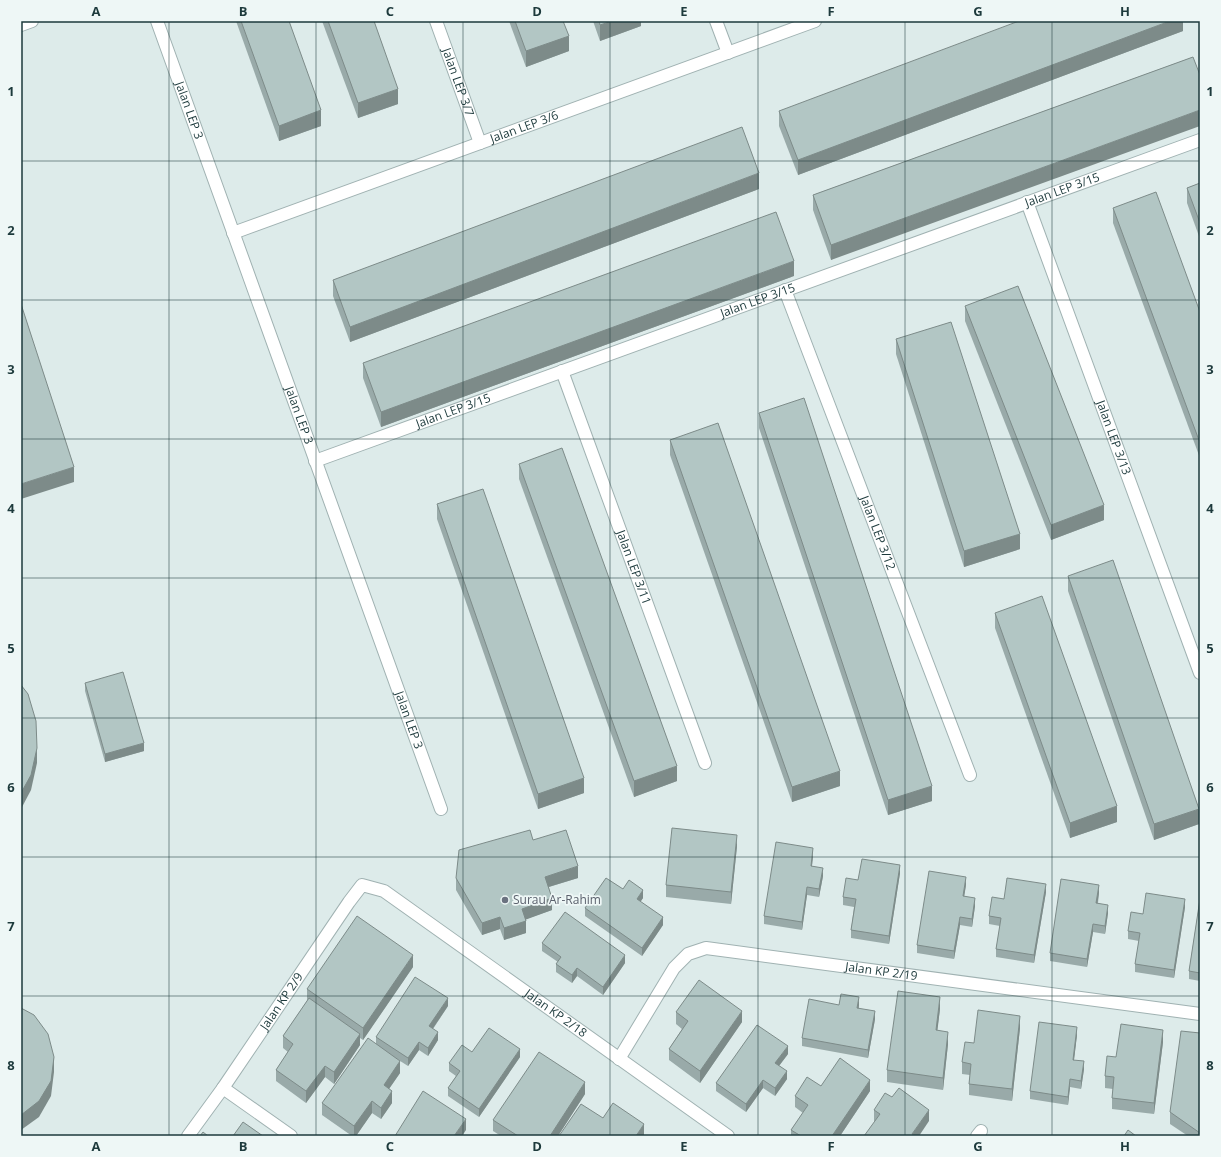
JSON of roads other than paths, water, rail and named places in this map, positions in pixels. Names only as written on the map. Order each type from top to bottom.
[{"type":"street","points":[[21,25],[32,21]]},
{"type":"street","name":"Jalan LEP 3","points":[[157,21],[441,809]]},
{"type":"street","name":"Jalan LEP 3/7","points":[[436,21],[480,143]]},
{"type":"street","points":[[716,21],[728,53]]},
{"type":"street","name":"Jalan LEP 3/6","points":[[233,233],[815,21]]},
{"type":"street","name":"Jalan LEP 3/15","points":[[315,461],[1200,140]]},
{"type":"street","name":"Jalan LEP 3/13","points":[[1027,202],[1200,673]]},
{"type":"street","name":"Jalan LEP 3/12","points":[[786,290],[970,775]]},
{"type":"street","name":"Jalan LEP 3/11","points":[[562,371],[705,763]]},
{"type":"street","name":"Jalan KP 2/9","points":[[188,1136],[223,1088],[344,908],[362,885],[384,891]]},
{"type":"street","name":"Jalan KP 2/18","points":[[384,891],[728,1136]]},
{"type":"street","name":"Jalan KP 2/19","points":[[619,1059],[674,968],[688,954],[706,948],[1200,1014]]},
{"type":"street","points":[[223,1088],[291,1136]]},
{"type":"place","name":"Surau Ar-Rahim","points":[[505,900]]}]
